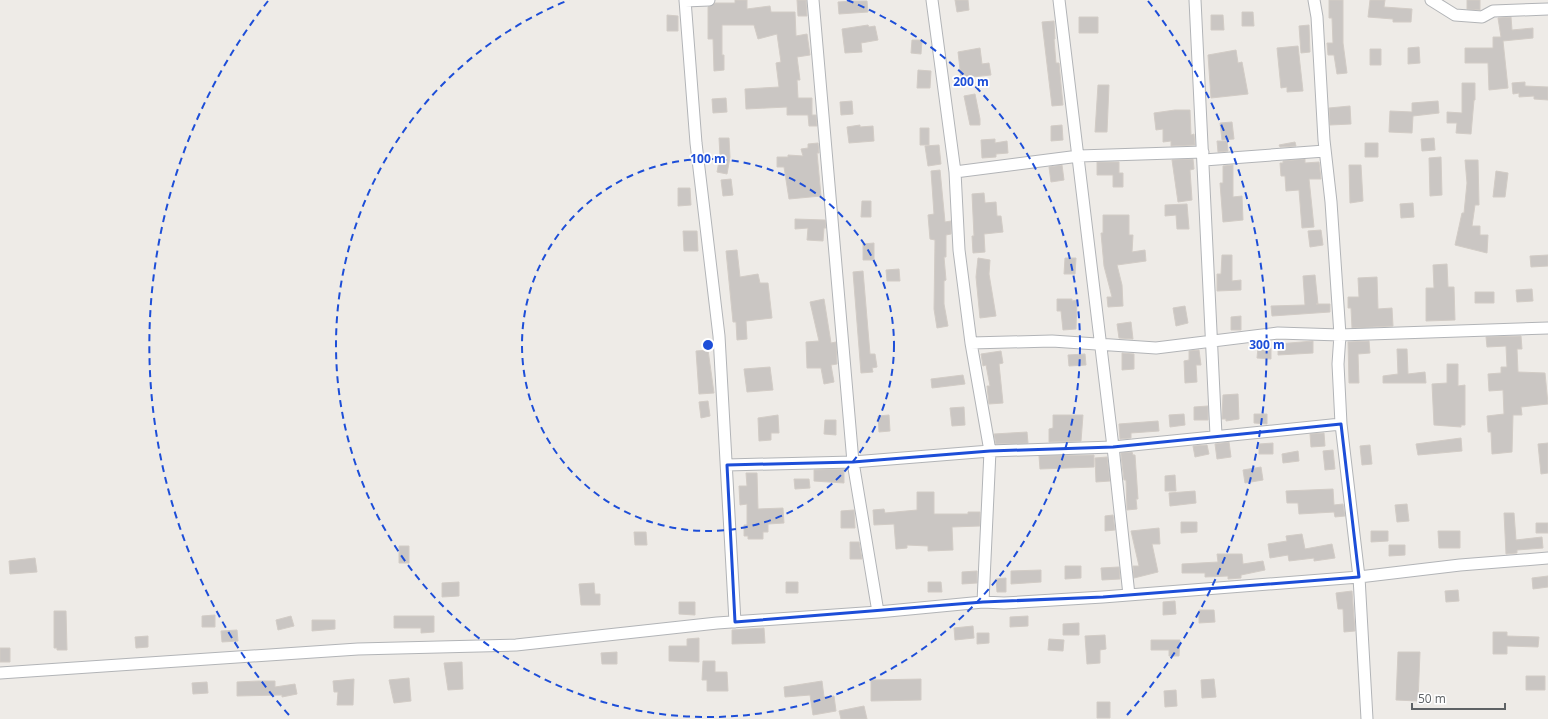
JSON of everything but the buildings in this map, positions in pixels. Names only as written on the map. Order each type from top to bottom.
[{"type":"street","points":[[709,0],[685,1],[696,143],[719,336],[735,622]]},
{"type":"street","points":[[813,0],[853,462],[878,612]]},
{"type":"street","points":[[932,0],[955,172],[959,250],[971,343],[990,451],[983,602]]},
{"type":"street","points":[[1059,0],[1079,156],[1084,220],[1113,447],[1129,595]]},
{"type":"street","points":[[1195,0],[1216,435]]},
{"type":"street","points":[[1314,0],[1317,17],[1325,151],[1331,202],[1340,335],[1338,364],[1341,424],[1359,577],[1367,719]]},
{"type":"street","points":[[1431,0],[1456,15],[1476,17],[1482,17],[1493,10],[1548,9]]},
{"type":"street","points":[[955,172],[1079,156],[1203,156],[1325,151]]},
{"type":"street","points":[[971,343],[1052,341],[1156,348],[1278,333],[1340,335],[1548,328]]},
{"type":"street","points":[[727,465],[853,462],[990,451],[1113,447],[1216,435],[1341,424]]},
{"type":"street","points":[[0,673],[358,649],[516,645],[735,622],[878,612],[983,602],[1004,603],[1129,595],[1359,577],[1460,565],[1548,558]]},
{"type":"highlighted area","points":[[1341,424],[1359,577],[1103,597],[983,602],[735,622],[727,465],[853,462],[990,451],[1113,447]]}]
